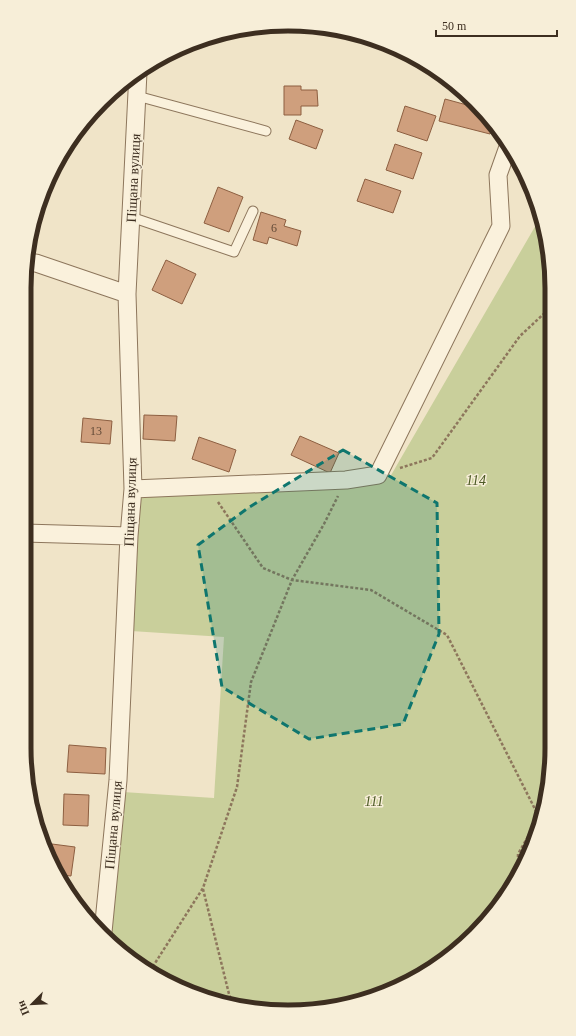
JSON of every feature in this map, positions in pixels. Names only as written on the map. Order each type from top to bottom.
[{"type":"street","name":"Піщана вулиця","points":[[103,927],[118,780],[129,536],[133,488],[128,294],[138,80]]},
{"type":"street","points":[[133,488],[346,480],[378,476],[501,226],[498,175],[506,152]]},
{"type":"street","points":[[32,263],[128,294]]},
{"type":"street","points":[[31,533],[129,536]]},
{"type":"lane","points":[[137,96],[266,131]]},
{"type":"lane","points":[[131,217],[234,252],[253,211]]},
{"type":"path","points":[[378,476],[432,458],[520,336],[545,313]]},
{"type":"path","points":[[153,967],[203,888],[237,787],[251,682],[292,580],[324,524],[346,480]]},
{"type":"path","points":[[215,498],[263,568],[292,580],[371,590],[447,636],[537,812]]},
{"type":"path","points":[[518,862],[518,854],[531,831]]},
{"type":"path","points":[[203,888],[231,998]]},
{"type":"highlighted area","points":[[343,450],[437,503],[439,634],[403,724],[309,739],[222,687],[198,545],[248,508]]},
{"type":"green space","name":"111","points":[[537,224],[543,254],[545,288],[545,748],[543,782],[540,798],[531,831],[525,846],[502,891],[470,930],[431,962],[402,978],[355,996],[322,1003],[288,1005],[254,1003],[205,991],[159,971],[132,952],[106,930],[123,792],[214,798],[224,637],[131,631],[138,498],[390,477]]},
{"type":"building","points":[[284,86],[301,86],[301,90],[317,90],[318,106],[301,106],[301,115],[284,115]]},
{"type":"building","points":[[445,99],[470,106],[491,131],[490,134],[439,121]]},
{"type":"building","points":[[405,106],[436,116],[427,141],[397,131]]},
{"type":"building","points":[[296,120],[323,130],[316,149],[289,139]]},
{"type":"building","points":[[395,144],[422,153],[413,179],[386,170]]},
{"type":"building","points":[[365,179],[401,191],[393,213],[357,201]]},
{"type":"building","points":[[218,187],[243,197],[229,232],[204,223]]},
{"type":"building","points":[[261,212],[286,220],[284,226],[301,231],[297,246],[269,237],[267,244],[253,240]]},
{"type":"building","points":[[166,260],[196,274],[182,304],[152,290]]},
{"type":"building","points":[[144,415],[177,416],[175,441],[143,439]]},
{"type":"building","points":[[83,418],[112,421],[110,444],[81,442]]},
{"type":"building","points":[[300,436],[339,453],[330,473],[291,455]]},
{"type":"building","points":[[199,437],[236,450],[229,472],[192,459]]},
{"type":"building","points":[[69,745],[106,748],[105,774],[67,772]]},
{"type":"building","points":[[64,794],[89,795],[88,826],[63,825]]},
{"type":"building","points":[[52,844],[75,847],[71,876],[65,875],[51,847]]},
{"type":"park label","name":"114","points":[[476,480]]}]
